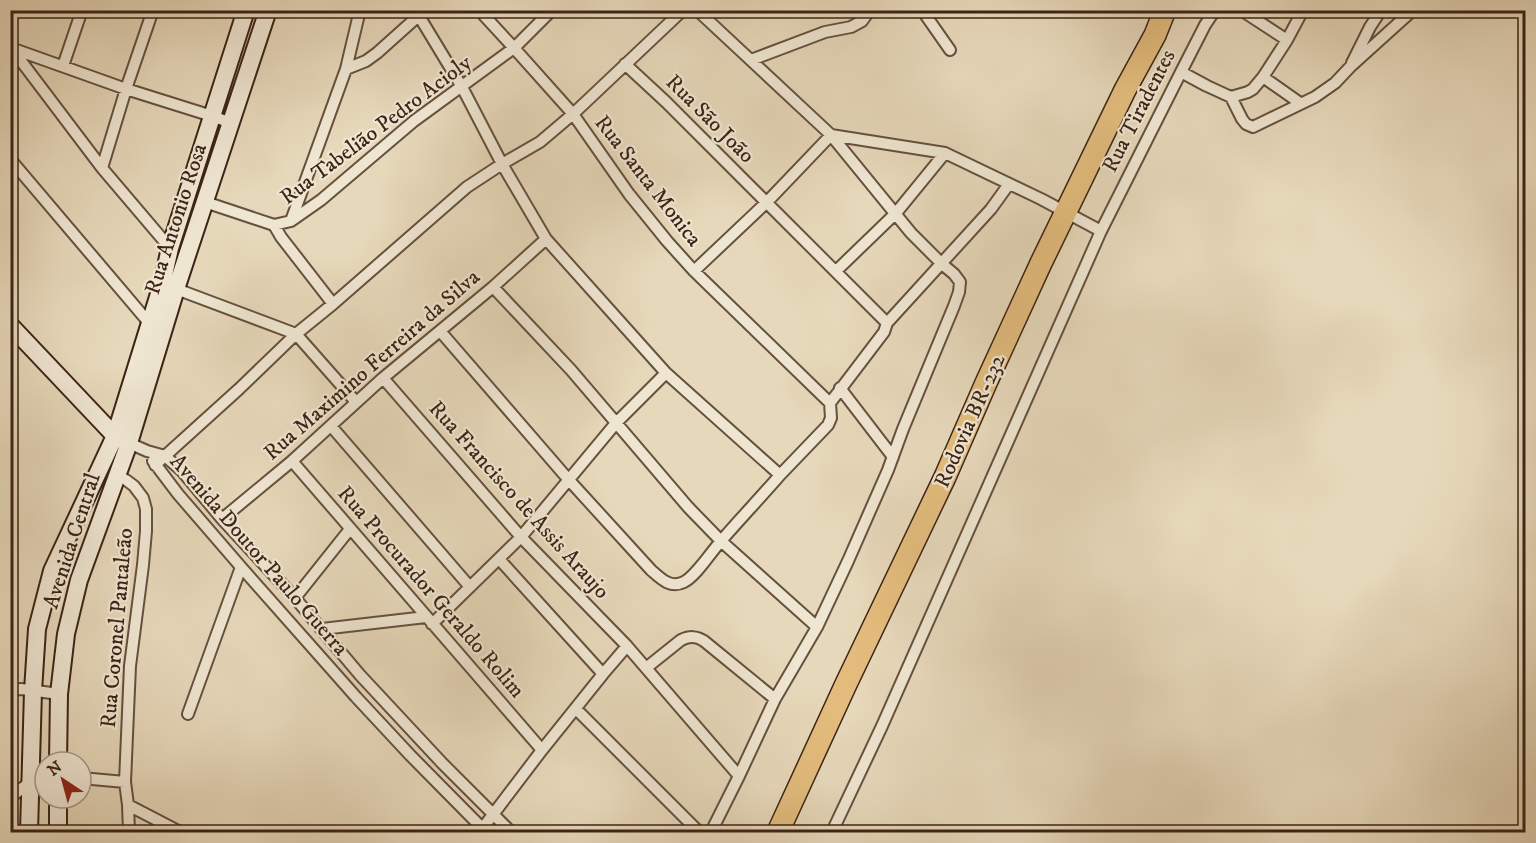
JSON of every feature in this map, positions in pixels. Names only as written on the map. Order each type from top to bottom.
[{"type":"highway","name":"Rodovia BR-232","points":[[778,832],[945,477],[1065,212],[1165,10]]},
{"type":"main road","name":"Rua Antonio Rosa","points":[[122,440],[169,286],[170,248],[246,10]]},
{"type":"main road","name":"Rua Antonio Rosa","points":[[122,440],[150,324],[205,202],[268,10]]},
{"type":"main road","points":[[10,325],[122,440]]},
{"type":"main road","name":"Avenida Central","points":[[58,750],[59,694],[66,634],[79,580],[117,475],[122,440]]},
{"type":"main road","name":"Avenida Central","points":[[29,832],[37,629],[52,572],[122,440]]},
{"type":"main road","points":[[52,572],[79,580]]},
{"type":"main road","points":[[58,810],[58,832]]},
{"type":"street","points":[[63,66],[81,10]]},
{"type":"street","points":[[102,168],[153,10]]},
{"type":"street","name":"Rua Santa Monica","points":[[479,10],[573,114],[629,194],[667,241],[694,271],[830,403]]},
{"type":"street","name":"Rua Tabelião Pedro Acioly","points":[[205,202],[274,225],[291,221],[321,200],[414,121],[514,48],[552,10]]},
{"type":"street","points":[[155,465],[296,334],[467,187],[540,142],[573,114],[683,10]]},
{"type":"street","points":[[697,10],[831,135],[911,233],[960,282],[959,292],[853,551],[817,627],[775,699],[711,832]]},
{"type":"street","points":[[752,60],[825,32],[851,27],[862,21],[870,10]]},
{"type":"street","points":[[922,10],[950,50]]},
{"type":"street","name":"Rua Tiradentes","points":[[832,832],[882,726],[1101,231],[1205,25],[1215,10]]},
{"type":"street","points":[[1241,10],[1287,40]]},
{"type":"street","points":[[1231,97],[1248,92],[1263,77],[1303,10]]},
{"type":"street","points":[[1351,66],[1381,10]]},
{"type":"street","points":[[1181,72],[1231,97],[1242,119],[1253,127],[1315,97],[1335,83],[1413,10]]},
{"type":"street","points":[[291,221],[346,69],[358,11]]},
{"type":"street","points":[[346,69],[366,61],[377,53],[422,13],[502,164],[546,239],[666,373],[780,475]]},
{"type":"street","points":[[11,47],[126,89],[231,123]]},
{"type":"street","points":[[11,47],[102,168],[170,248]]},
{"type":"street","name":"Rua São João","points":[[625,64],[767,201],[887,323]]},
{"type":"street","points":[[1263,77],[1300,103]]},
{"type":"street","points":[[831,135],[945,153],[1101,231]]},
{"type":"street","points":[[694,271],[831,135]]},
{"type":"street","points":[[836,271],[896,213],[945,153]]},
{"type":"street","points":[[10,159],[150,324]]},
{"type":"street","points":[[440,331],[568,479],[651,570],[665,582],[676,584],[684,582],[828,425],[830,403],[884,332],[887,323],[991,209],[1010,184]]},
{"type":"street","points":[[274,225],[333,304]]},
{"type":"street","name":"Rua Maximino Ferreira da Silva","points":[[222,519],[292,461],[383,378],[493,287],[546,239]]},
{"type":"street","points":[[169,286],[296,334],[356,402]]},
{"type":"street","points":[[493,287],[571,370],[688,507],[721,542],[817,627]]},
{"type":"street","points":[[321,629],[429,621],[470,587],[521,537],[616,423],[666,373]]},
{"type":"street","name":"Rua Francisco de Assis Araujo","points":[[383,378],[521,537],[627,646],[739,776]]},
{"type":"street","points":[[840,388],[892,457]]},
{"type":"street","points":[[331,426],[470,587]]},
{"type":"street","points":[[122,440],[147,451]]},
{"type":"street","name":"Avenida Doutor Paulo Guerra","points":[[147,451],[165,456],[182,471],[222,519],[296,598],[360,675],[442,763],[511,832]]},
{"type":"street","name":"Avenida Doutor Paulo Guerra","points":[[147,451],[155,465],[240,567],[386,730],[484,831]]},
{"type":"street","name":"Rua Procurador Geraldo Rolim","points":[[292,461],[542,750]]},
{"type":"street","name":"Rua Coronel Pantaleão","points":[[117,475],[134,486],[146,509],[146,531],[130,666],[125,782],[129,832]]},
{"type":"street","points":[[296,598],[350,529]]},
{"type":"street","points":[[499,559],[603,674]]},
{"type":"street","points":[[188,714],[240,567]]},
{"type":"street","points":[[646,668],[681,640],[696,637],[775,699]]},
{"type":"street","points":[[484,831],[542,750],[627,646]]},
{"type":"street","points":[[10,690],[21,689],[59,694]]},
{"type":"street","points":[[576,709],[699,832]]},
{"type":"street","points":[[386,730],[400,717]]},
{"type":"street","points":[[93,779],[125,782]]},
{"type":"street","points":[[10,798],[30,782]]},
{"type":"street","points":[[128,805],[180,832]]}]
